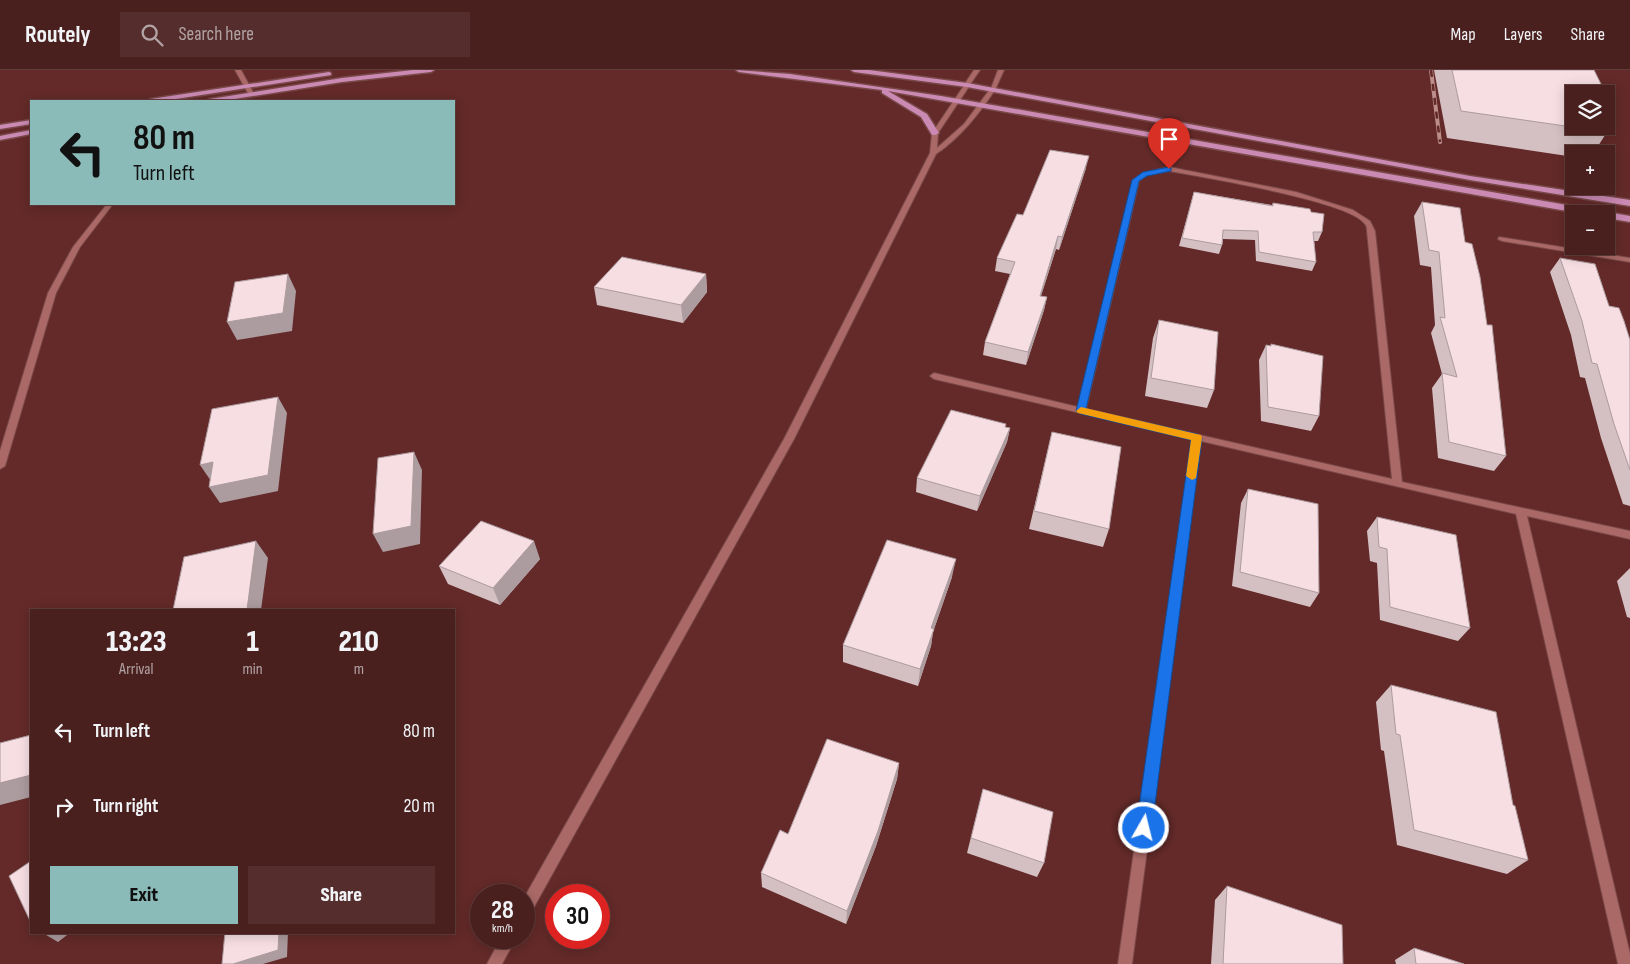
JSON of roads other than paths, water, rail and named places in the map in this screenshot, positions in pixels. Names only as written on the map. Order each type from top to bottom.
[{"type":"main road","points":[[216,100],[342,80],[431,70]]},
{"type":"main road","points":[[739,70],[801,76],[983,104],[1565,208]]},
{"type":"main road","points":[[854,70],[967,85],[1470,178],[1630,203]]},
{"type":"main road","points":[[157,100],[347,71]]},
{"type":"main road","points":[[876,87],[924,116],[935,133]]},
{"type":"main road","points":[[0,127],[30,122]]},
{"type":"main road","points":[[0,138],[30,132]]},
{"type":"main road","points":[[1615,216],[1630,219]]},
{"type":"street","points":[[238,70],[248,85],[251,94]]},
{"type":"street","points":[[535,891],[790,439],[933,154],[935,133],[977,70]]},
{"type":"street","points":[[933,154],[950,143],[983,104],[1001,70]]},
{"type":"street","points":[[1081,411],[1136,180],[1145,174],[1169,169],[1296,194],[1345,209],[1368,222],[1371,232],[1397,484]]},
{"type":"street","points":[[0,466],[52,293],[78,247],[109,205]]},
{"type":"street","points":[[1502,239],[1630,260]]},
{"type":"street","points":[[934,376],[1521,513],[1630,535]]},
{"type":"street","points":[[1125,964],[1197,438]]},
{"type":"street","points":[[1521,513],[1625,964]]},
{"type":"street","points":[[494,964],[503,949]]},
{"type":"railway","points":[[1431,70],[1440,142]]}]
